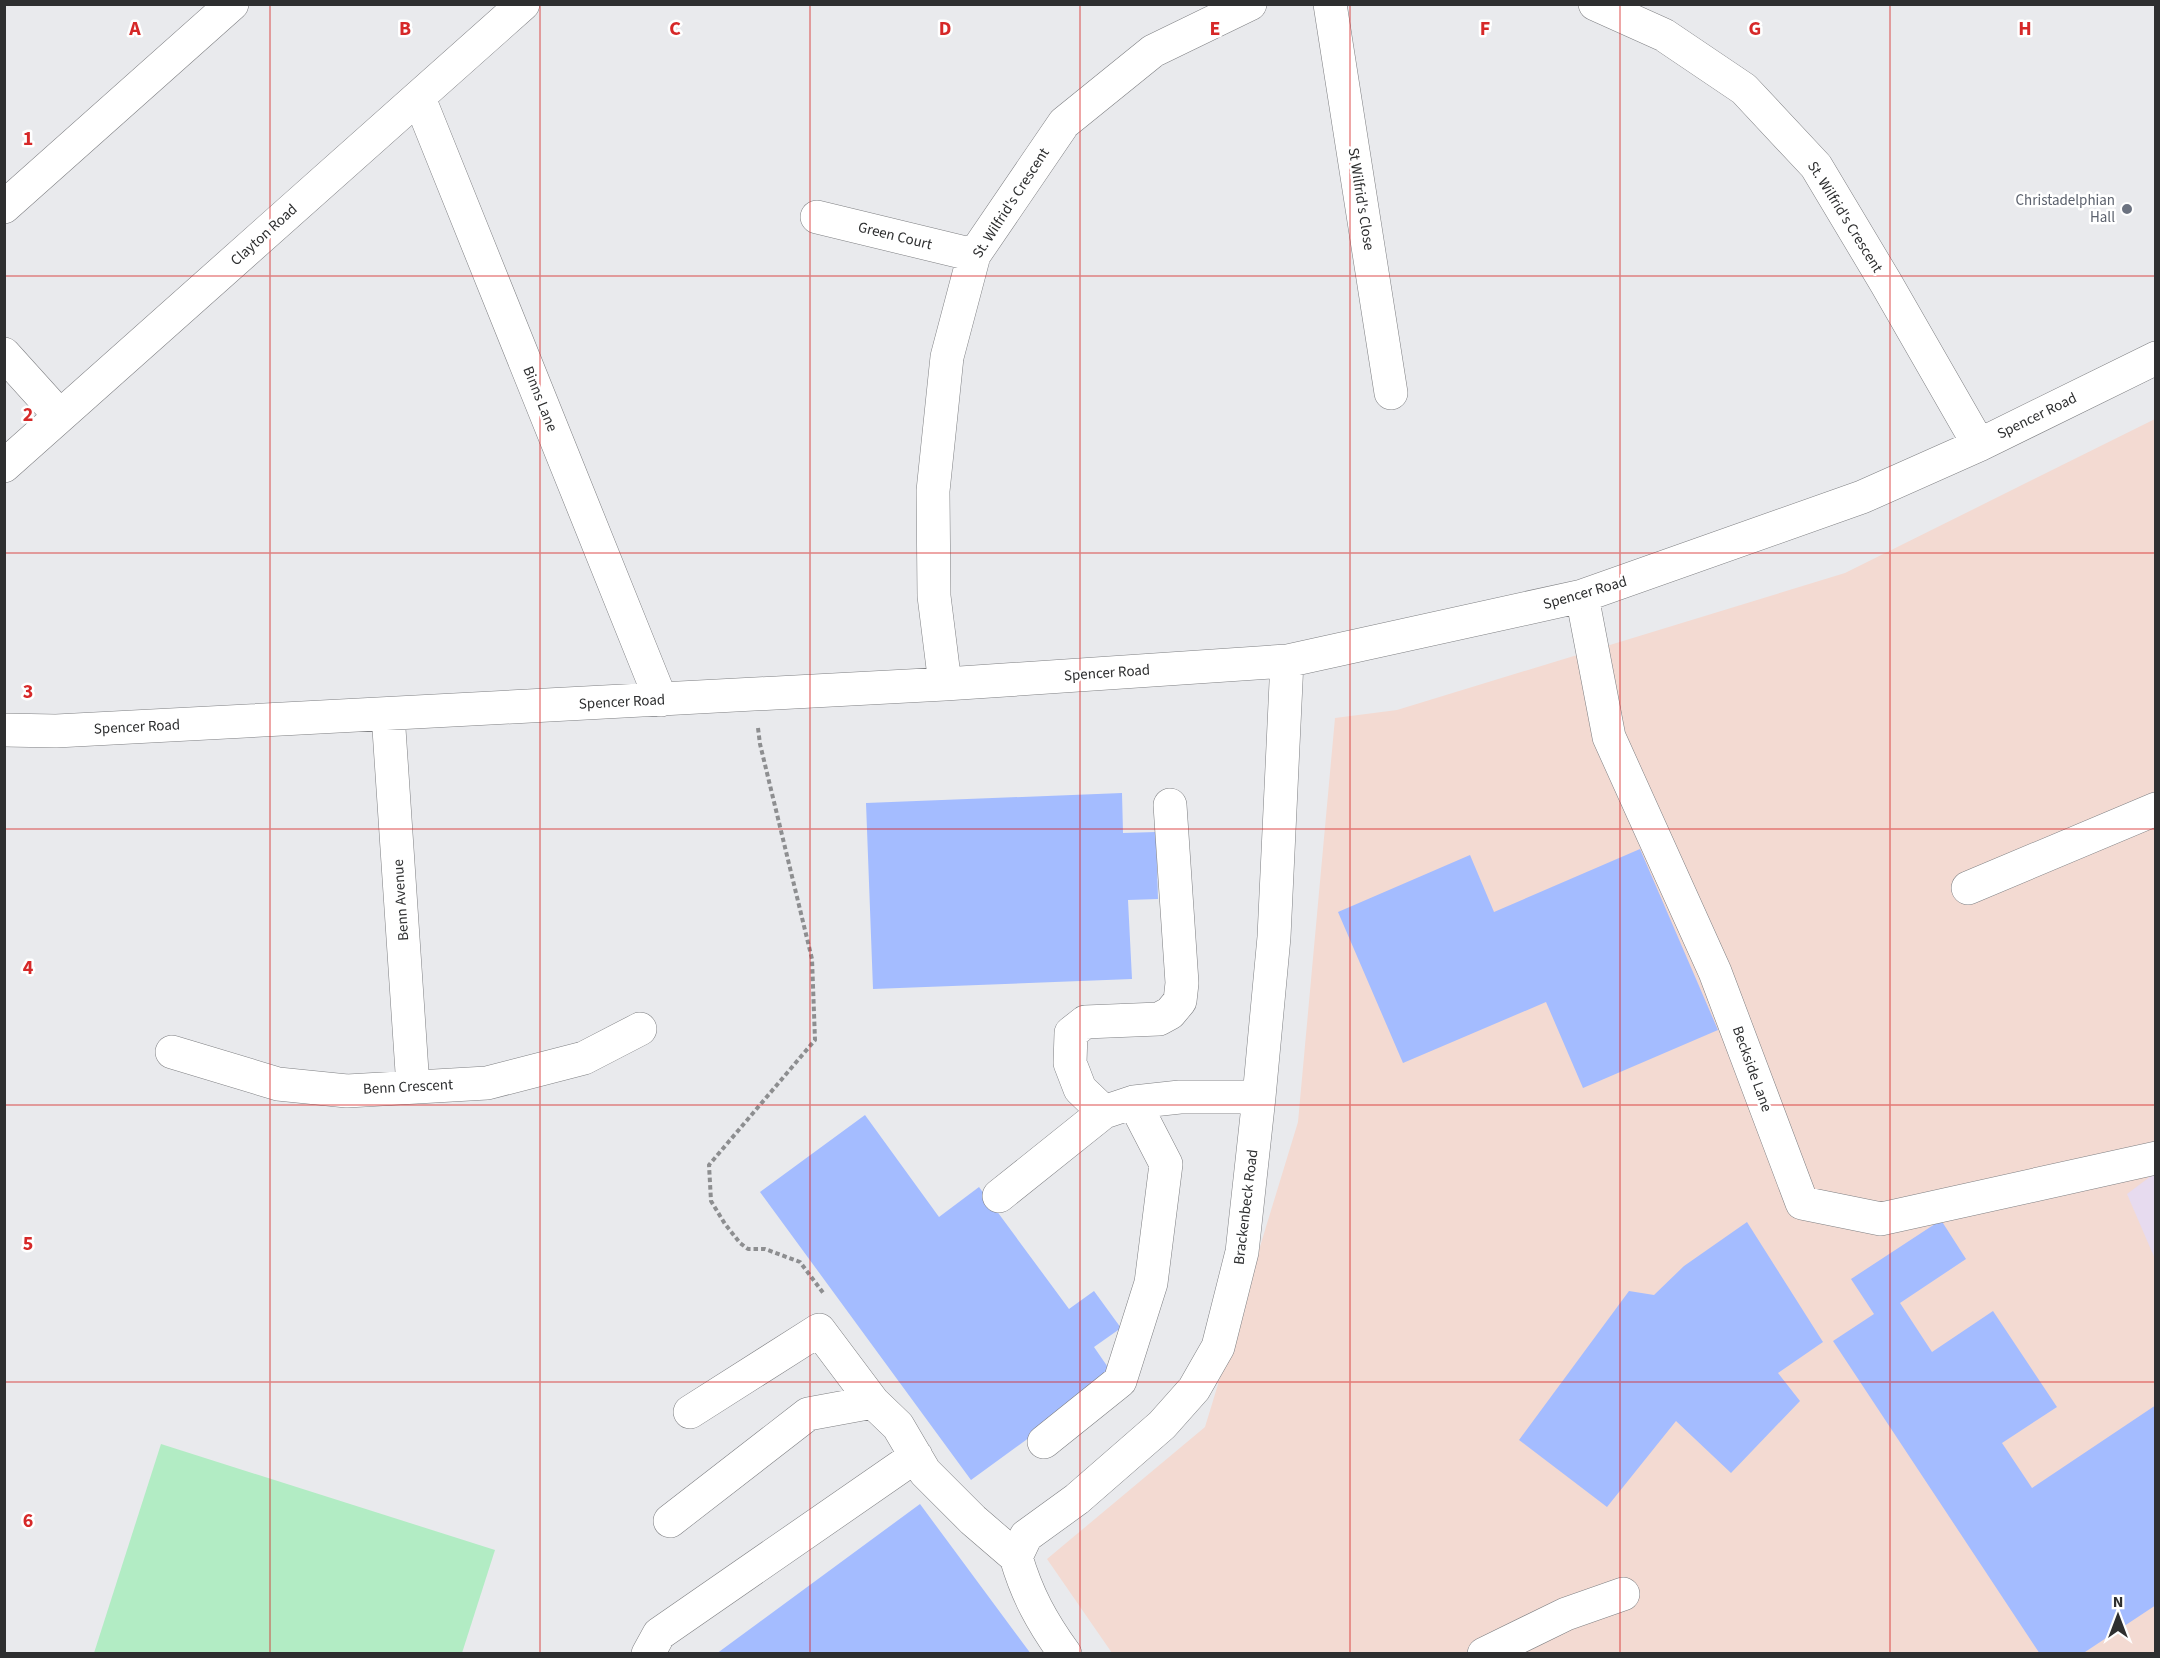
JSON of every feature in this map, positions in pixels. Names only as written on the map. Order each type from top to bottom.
[{"type":"street","points":[[4,207],[232,4]]},
{"type":"street","name":"Clayton Road","points":[[4,466],[523,4]]},
{"type":"street","name":"St. Wilfrid's Crescent","points":[[945,684],[934,596],[933,491],[947,357],[974,255],[1064,123],[1153,51],[1250,4]]},
{"type":"street","name":"St Wilfrid's Close","points":[[1330,4],[1391,393]]},
{"type":"street","name":"St. Wilfrid's Crescent","points":[[1595,4],[1665,35],[1744,89],[1816,166],[1979,445]]},
{"type":"street","name":"Binns Lane","points":[[419,98],[661,700]]},
{"type":"street","name":"Green Court","points":[[817,217],[974,255]]},
{"type":"street","points":[[4,354],[60,416]]},
{"type":"street","name":"Spencer Road","points":[[4,730],[56,731],[755,695],[1287,661],[1582,596],[1862,497],[1979,445],[2156,358]]},
{"type":"street","name":"Beckside Lane","points":[[1582,596],[1609,737],[1715,972],[1802,1203],[1881,1219],[2156,1158]]},
{"type":"street","name":"Brackenbeck Road","points":[[1016,1557],[1026,1536],[1077,1499],[1162,1425],[1194,1389],[1218,1347],[1242,1252],[1259,1097],[1274,936],[1287,661]]},
{"type":"street","name":"Benn Avenue","points":[[388,714],[413,1087]]},
{"type":"street","points":[[1104,1112],[1080,1089],[1070,1063],[1071,1033],[1085,1022],[1159,1019],[1170,1013],[1180,1001],[1182,983],[1170,805]]},
{"type":"street","points":[[1968,888],[2156,809]]},
{"type":"street","name":"Benn Crescent","points":[[172,1052],[278,1084],[347,1091],[486,1083],[584,1058],[640,1029]]},
{"type":"street","points":[[999,1196],[1104,1112],[1134,1102],[1180,1097],[1259,1097]]},
{"type":"street","points":[[1044,1442],[1120,1381],[1151,1284],[1166,1164],[1134,1102]]},
{"type":"street","points":[[690,1412],[819,1330],[873,1402],[898,1426],[925,1472],[973,1520],[1016,1557],[1024,1587],[1043,1623],[1065,1653]]},
{"type":"street","points":[[670,1521],[808,1414],[873,1402]]},
{"type":"street","points":[[648,1653],[659,1634],[916,1456]]},
{"type":"street","points":[[1484,1653],[1566,1614],[1623,1594]]},
{"type":"path","points":[[755,695],[760,744],[812,959],[815,1040],[709,1165],[711,1201],[740,1243],[748,1249],[765,1250],[800,1262],[826,1296]]},
{"type":"shaded area","points":[[2155,419],[2155,1653],[1112,1653],[1047,1559],[1205,1427],[1298,1122],[1335,718],[1397,710],[1845,573]]},
{"type":"shaded area","points":[[2155,1173],[2155,1259],[2127,1194]]},
{"type":"green space","points":[[161,1444],[495,1550],[462,1653],[94,1653]]},
{"type":"building","points":[[1122,793],[1123,833],[1156,832],[1158,899],[1128,900],[1132,979],[873,989],[866,803]]},
{"type":"building","points":[[1640,849],[1718,1030],[1583,1088],[1546,1002],[1403,1063],[1338,912],[1470,855],[1494,912]]},
{"type":"building","points":[[865,1115],[939,1217],[979,1187],[1069,1309],[1094,1291],[1121,1328],[1094,1347],[1114,1376],[971,1480],[760,1192]]},
{"type":"building","points":[[1941,1220],[1966,1259],[1900,1303],[1932,1352],[1993,1311],[2057,1407],[2002,1443],[2032,1488],[2156,1405],[2156,1605],[2082,1654],[2040,1654],[1833,1341],[1874,1314],[1851,1279]]},
{"type":"building","points":[[1747,1222],[1823,1342],[1778,1373],[1800,1401],[1731,1473],[1676,1421],[1607,1507],[1519,1440],[1629,1291],[1654,1295],[1684,1266]]},
{"type":"building","points":[[920,1504],[1031,1654],[716,1654]]},
{"type":"place","name":"Christadelphian Hall","points":[[2127,209]]}]
